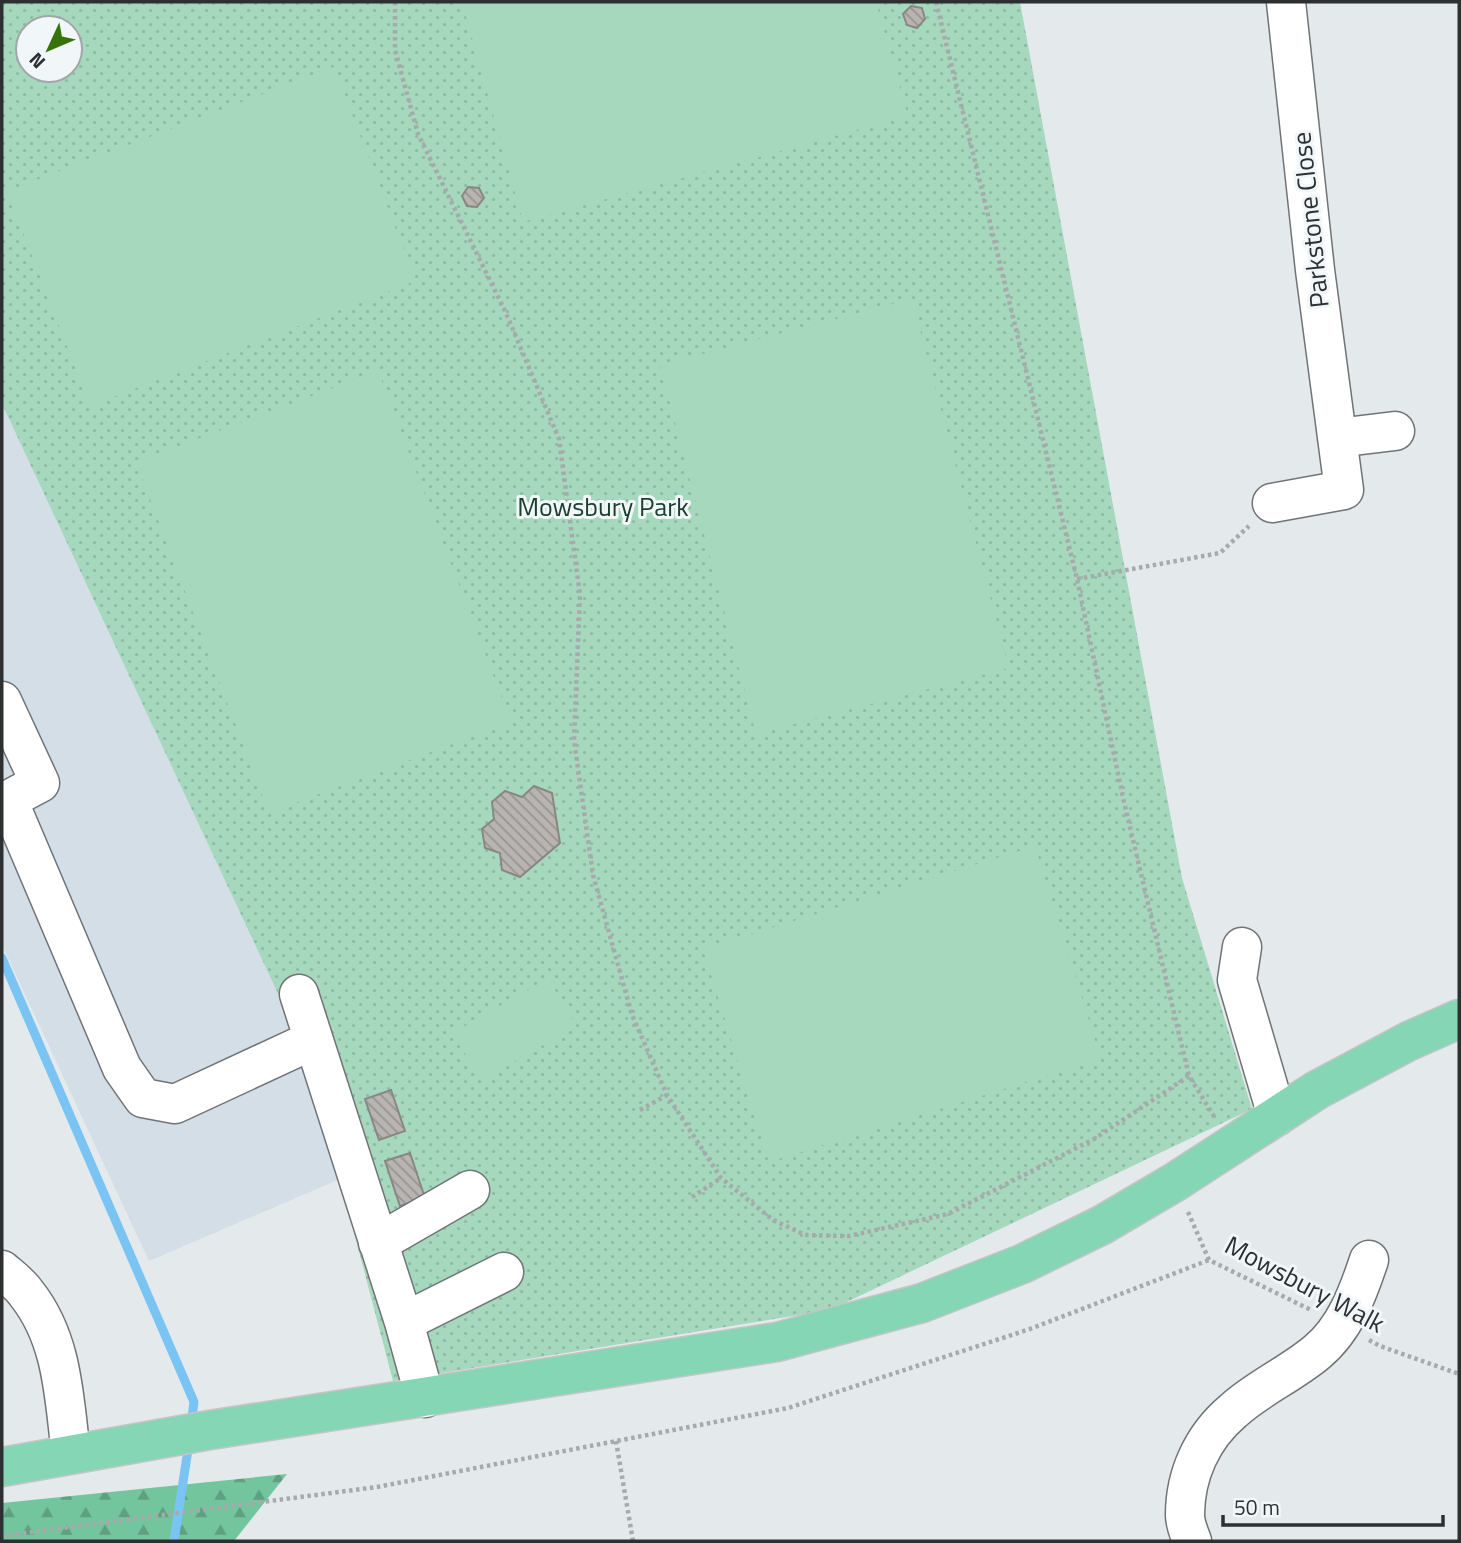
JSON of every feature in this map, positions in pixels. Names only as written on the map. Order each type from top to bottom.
[{"type":"main road","points":[[2,1467],[210,1430],[777,1342],[922,1303],[1022,1264],[1102,1225],[1175,1182],[1317,1090],[1409,1041],[1459,1019]]},
{"type":"street","name":"Parkstone Close","points":[[1272,503],[1344,490],[1315,270],[1286,2]]},
{"type":"street","points":[[1337,438],[1395,431]]},
{"type":"street","points":[[2,701],[40,783],[8,800],[122,1068],[143,1098],[175,1104],[313,1040]]},
{"type":"street","points":[[1242,947],[1237,980],[1277,1116]]},
{"type":"street","points":[[299,994],[404,1322],[425,1398]]},
{"type":"street","points":[[378,1243],[470,1190]]},
{"type":"street","points":[[1192,1541],[1185,1517],[1189,1479],[1203,1443],[1232,1411],[1318,1351],[1341,1325],[1358,1294],[1369,1259]]},
{"type":"street","points":[[2,1270],[25,1291],[46,1322],[59,1357],[71,1454]]},
{"type":"street","points":[[404,1322],[504,1272]]},
{"type":"path","points":[[395,2],[395,50],[418,134],[506,313],[559,439],[580,595],[574,740],[593,875],[632,1015],[667,1095],[721,1178],[773,1220],[805,1235],[849,1236],[948,1214],[1094,1139],[1189,1076]]},
{"type":"path","points":[[936,2],[1077,579],[1124,802],[1189,1076],[1232,1145]]},
{"type":"path","points":[[1077,579],[1220,553],[1272,503]]},
{"type":"path","points":[[640,1110],[667,1095]]},
{"type":"path","points":[[692,1198],[721,1178]]},
{"type":"path","name":"Mowsbury Walk","points":[[1175,1182],[1209,1260],[1380,1346],[1459,1374]]},
{"type":"path","points":[[2,1536],[377,1487],[788,1408],[1030,1329],[1209,1260]]},
{"type":"path","points":[[616,1441],[633,1541]]},
{"type":"shaded area","points":[[2,404],[280,998],[340,1179],[149,1261],[2,945]]},
{"type":"green space","name":"Mowsbury Park","points":[[2,2],[1020,2],[1182,878],[1252,1109],[830,1310],[393,1381],[340,1179],[280,998],[2,404]]},
{"type":"green space","points":[[462,2],[876,2],[908,116],[523,222]]},
{"type":"green space","points":[[334,67],[416,281],[90,406],[7,191]]},
{"type":"green space","points":[[912,299],[1009,668],[756,734],[660,365]]},
{"type":"green space","points":[[378,371],[511,722],[269,813],[136,462]]},
{"type":"green space","points":[[1035,846],[1101,1059],[769,1162],[703,949]]},
{"type":"green space","points":[[548,978],[576,1026],[481,1081],[453,1033]]},
{"type":"green space","points":[[287,1474],[234,1541],[2,1541],[2,1503]]},
{"type":"building","points":[[911,6],[922,8],[925,19],[917,28],[907,25],[903,14]]},
{"type":"building","points":[[468,187],[479,188],[484,198],[477,207],[467,206],[462,196]]},
{"type":"building","points":[[534,786],[552,793],[560,843],[520,877],[502,870],[500,853],[485,848],[482,829],[494,819],[492,802],[505,791],[522,797]]},
{"type":"building","points":[[391,1090],[405,1131],[379,1140],[365,1099]]},
{"type":"building","points":[[410,1153],[425,1198],[400,1206],[385,1161]]},
{"type":"waterway","points":[[2,958],[194,1402],[191,1425]]},
{"type":"waterway","points":[[174,1541],[189,1443]]}]
